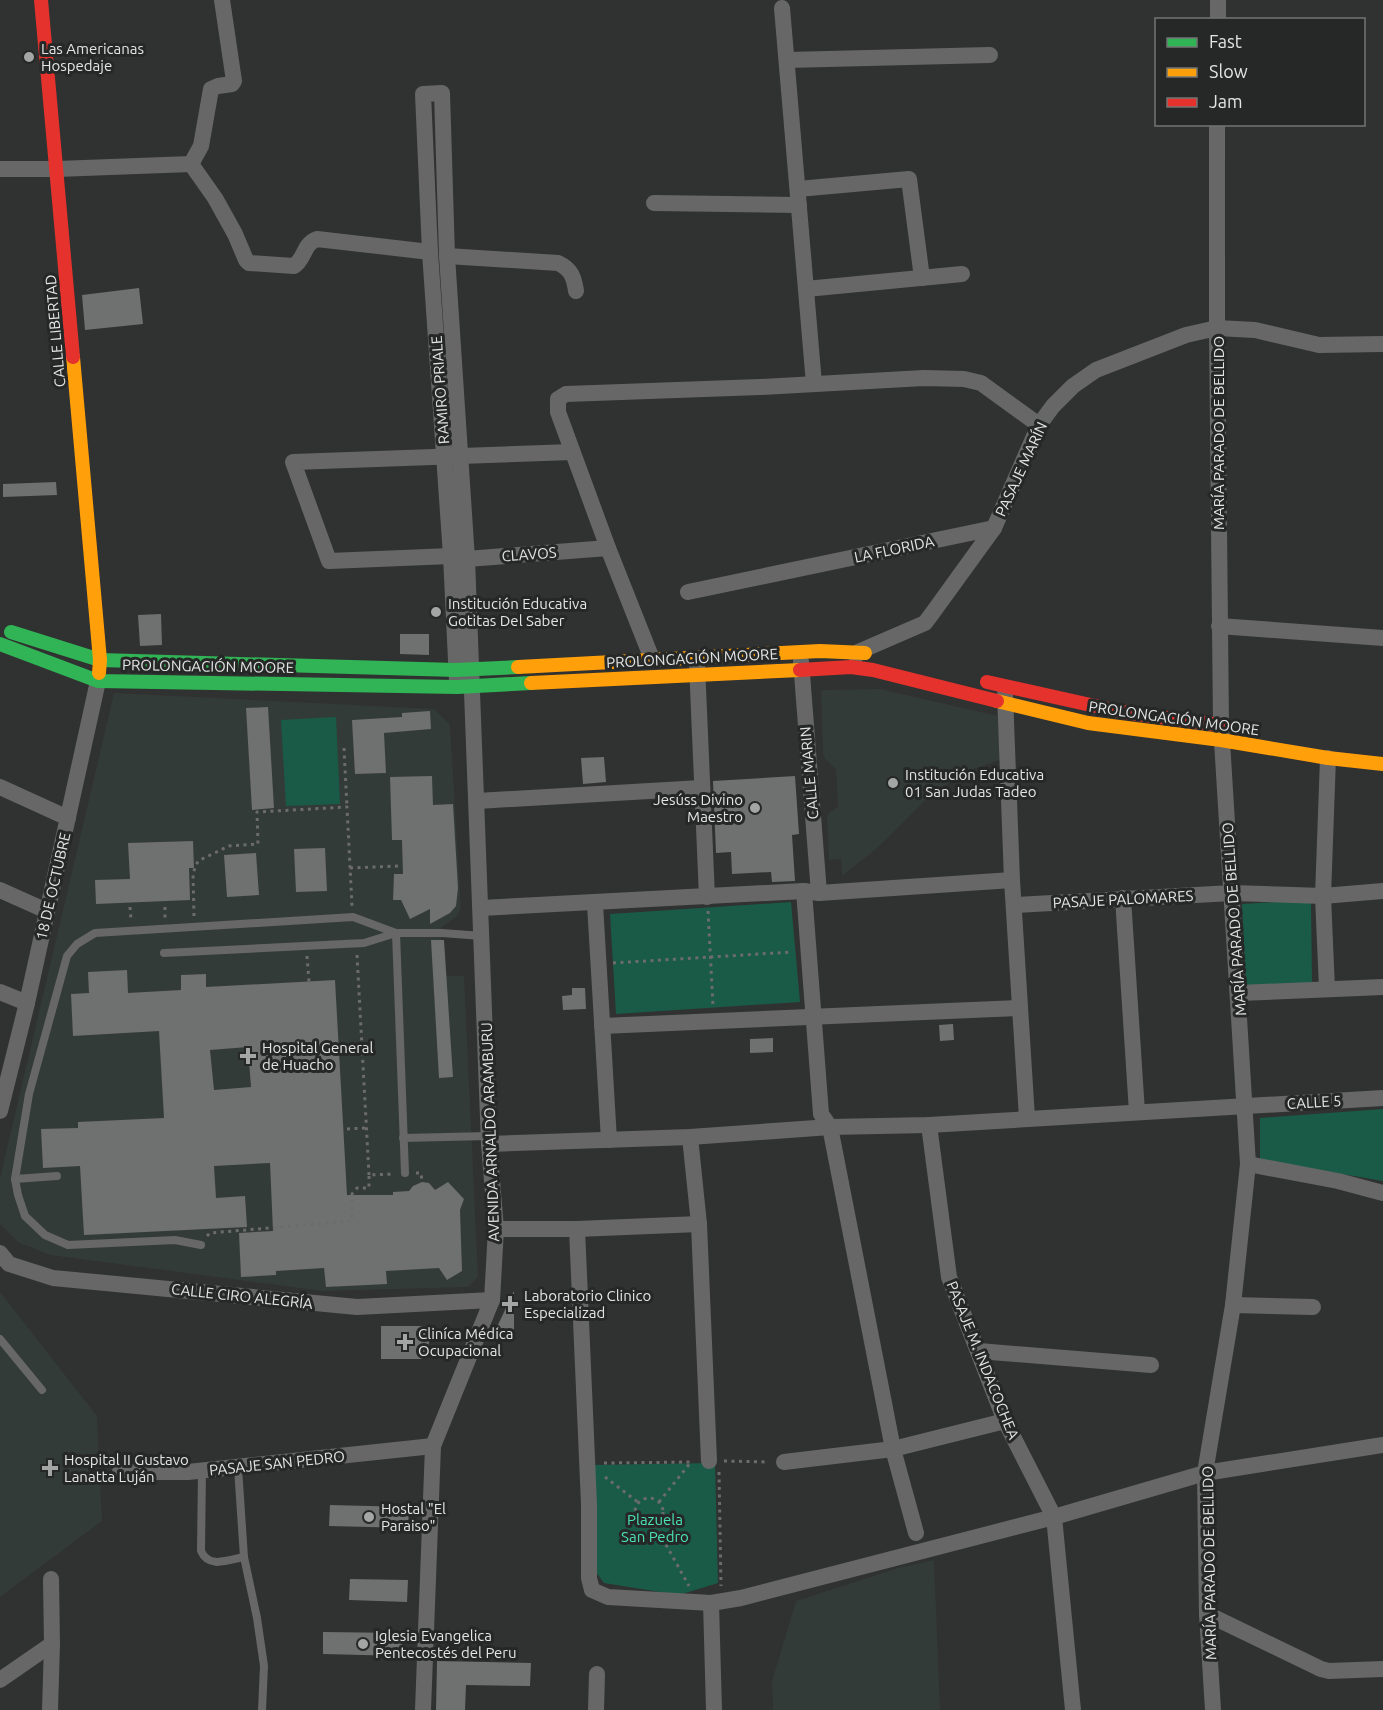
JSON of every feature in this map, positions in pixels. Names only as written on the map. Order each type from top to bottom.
[{"type":"street","name":"CALLE LIBERTAD","points":[[41,0],[100,660]]},
{"type":"street","points":[[191,164],[201,146],[211,90],[218,86],[232,84],[234,81],[222,0]]},
{"type":"street","points":[[1218,0],[1218,18]]},
{"type":"street","points":[[782,8],[814,384]]},
{"type":"street","points":[[787,60],[990,55]]},
{"type":"street","name":"RAMIRO PRIALE","points":[[459,557],[444,456],[430,252],[423,94],[442,93],[447,256],[461,456],[459,557],[464,678]]},
{"type":"street","name":"MARÍA PARADO DE BELLIDO","points":[[1213,1710],[1207,1614],[1205,1473],[1233,1305],[1248,1164],[1219,626],[1218,126]]},
{"type":"street","points":[[0,169],[191,164]]},
{"type":"street","points":[[191,164],[215,198],[249,263],[294,266],[299,263],[307,245],[317,239],[430,252]]},
{"type":"street","points":[[654,203],[799,197],[909,179],[922,278]]},
{"type":"street","points":[[447,256],[558,263],[568,267],[575,279],[576,291]]},
{"type":"street","points":[[806,289],[962,274]]},
{"type":"street","name":"PASAJE MARÍN","points":[[855,660],[925,623],[994,528],[1039,425],[1053,406],[1073,386],[1096,370],[1186,335],[1217,328],[1255,330],[1319,345],[1383,345]]},
{"type":"street","points":[[652,659],[608,549],[558,412],[558,399],[566,394],[924,378],[964,379],[981,383],[1039,425]]},
{"type":"street","points":[[444,456],[572,452]]},
{"type":"street","name":"CLAVOS","points":[[444,456],[294,462],[329,561],[608,549]]},
{"type":"street","name":"LA FLORIDA","points":[[688,592],[994,528]]},
{"type":"street","points":[[1219,626],[1383,638]]},
{"type":"street","name":"PROLONGACIÓN MOORE","points":[[0,629],[100,660],[464,678],[652,659],[697,666]]},
{"type":"street","name":"PROLONGACIÓN MOORE","points":[[0,644],[99,681],[464,678],[855,660],[879,654]]},
{"type":"street","name":"18 DE OCTUBRE","points":[[1,1105],[27,1003],[99,681],[100,660]]},
{"type":"street","name":"PROLONGACIÓN MOORE","points":[[855,660],[873,670],[1005,695],[1088,723],[1225,731],[1328,758],[1383,764]]},
{"type":"street","name":"CALLE MARIN","points":[[801,661],[812,892],[809,951],[821,1114],[831,1127],[893,1449],[916,1533]]},
{"type":"street","points":[[697,666],[707,897]]},
{"type":"street","name":"AVENIDA ARNALDO ARAMBURU","points":[[423,1710],[433,1446],[492,1300],[496,1229],[489,1140],[477,801],[464,678]]},
{"type":"street","name":"PROLONGACIÓN MOORE","points":[[971,678],[1005,695]]},
{"type":"street","points":[[1005,695],[1012,880],[1027,1118]]},
{"type":"street","points":[[1327,989],[1323,896],[1328,758]]},
{"type":"street","points":[[0,787],[68,819]]},
{"type":"street","points":[[477,801],[701,788]]},
{"type":"street","points":[[481,909],[1012,880]]},
{"type":"street","points":[[0,890],[47,910]]},
{"type":"street","name":"PASAJE PALOMARES","points":[[1014,904],[1232,893],[1323,896],[1383,891]]},
{"type":"street","points":[[1123,898],[1137,1112]]},
{"type":"street","points":[[595,904],[609,1140]]},
{"type":"street","points":[[1239,993],[1383,987]]},
{"type":"street","points":[[0,992],[27,1003]]},
{"type":"street","points":[[602,1026],[1020,1008]]},
{"type":"street","name":"CALLE 5","points":[[489,1140],[690,1137],[831,1127],[929,1125],[1383,1098]]},
{"type":"street","name":"PASAJE M. INDACOCHEA","points":[[929,1125],[949,1277],[1005,1421],[1053,1517]]},
{"type":"street","points":[[690,1137],[699,1224],[709,1461]]},
{"type":"street","points":[[1248,1164],[1338,1181],[1383,1193]]},
{"type":"street","points":[[496,1229],[577,1229],[699,1224]]},
{"type":"street","points":[[577,1229],[587,1464],[589,1578],[592,1590],[608,1597],[691,1602],[716,1602],[741,1598],[1053,1517],[1205,1473],[1383,1445]]},
{"type":"street","name":"CALLE CIRO ALEGRÍA","points":[[0,1253],[9,1264],[53,1278],[357,1307],[492,1300]]},
{"type":"street","points":[[1233,1305],[1313,1307]]},
{"type":"street","points":[[979,1351],[1151,1365]]},
{"type":"street","points":[[784,1462],[893,1449],[1005,1421]]},
{"type":"street","name":"PASAJE SAN PEDRO","points":[[120,1472],[202,1471],[433,1446]]},
{"type":"street","points":[[1053,1517],[1073,1710]]},
{"type":"street","points":[[50,1710],[51,1578]]},
{"type":"street","points":[[714,1710],[716,1602]]},
{"type":"street","points":[[1207,1614],[1321,1669],[1329,1671],[1383,1669]]},
{"type":"street","points":[[0,1680],[52,1644]]},
{"type":"street","points":[[596,1710],[597,1674]]},
{"type":"lane","points":[[201,1245],[175,1240],[68,1245],[45,1235],[25,1216],[15,1179],[29,1094],[67,956],[76,944],[95,933],[353,917],[396,933]]},
{"type":"lane","points":[[396,933],[405,1173]]},
{"type":"lane","points":[[164,952],[364,943],[396,933],[483,936]]},
{"type":"lane","points":[[403,1138],[489,1140]]},
{"type":"lane","points":[[15,1179],[57,1176]]},
{"type":"lane","points":[[0,1339],[42,1390]]},
{"type":"lane","points":[[238,1467],[244,1557],[264,1666],[262,1710]]},
{"type":"lane","points":[[202,1471],[201,1551],[204,1558],[213,1563],[244,1557]]},
{"type":"path","points":[[344,748],[353,917]]},
{"type":"path","points":[[194,927],[193,873],[198,861],[230,846],[258,844],[257,812],[347,807]]},
{"type":"path","points":[[350,868],[398,866]]},
{"type":"path","points":[[707,897],[714,1021]]},
{"type":"path","points":[[201,1245],[210,1233],[352,1221],[352,1194],[357,1188],[369,1188],[356,943]]},
{"type":"path","points":[[306,945],[309,982]]},
{"type":"path","points":[[599,964],[809,951]]},
{"type":"path","points":[[339,1050],[362,1048]]},
{"type":"path","points":[[347,1129],[366,1128]]},
{"type":"path","points":[[369,1175],[422,1173],[422,1182]]},
{"type":"path","points":[[587,1464],[709,1461]]},
{"type":"path","points":[[716,1602],[718,1461],[784,1462]]},
{"type":"path","points":[[659,1502],[691,1462]]},
{"type":"path","points":[[587,1464],[639,1503]]},
{"type":"path","points":[[649,1498],[659,1502],[662,1507],[662,1518],[655,1525],[644,1526],[636,1518],[635,1513],[639,1503],[649,1498]]},
{"type":"path","points":[[655,1525],[692,1591],[691,1602]]},
{"type":"shaded area","name":"Institución Educativa 01 San Judas Tadeo","points":[[880,689],[998,716],[1000,760],[973,769],[934,792],[876,849],[842,876],[841,859],[829,860],[827,817],[838,807],[836,769],[823,754],[821,690]]},
{"type":"shaded area","name":"Hospital General de Huacho","points":[[114,693],[434,709],[450,725],[461,908],[457,916],[441,928],[444,976],[464,976],[478,1277],[468,1287],[323,1291],[50,1255],[18,1242],[0,1224],[0,1178]]},
{"type":"shaded area","name":"Hospital II Gustavo Lanatta Luján","points":[[0,1292],[97,1416],[102,1521],[0,1597]]},
{"type":"shaded area","points":[[934,1560],[940,1710],[773,1710],[772,1681],[796,1601],[898,1568]]},
{"type":"green space","points":[[336,717],[340,804],[286,806],[281,720]]},
{"type":"green space","points":[[1311,900],[1312,983],[1246,986],[1242,904]]},
{"type":"green space","points":[[791,902],[800,1002],[616,1014],[610,914]]},
{"type":"green space","points":[[1383,1109],[1383,1181],[1260,1160],[1260,1118]]},
{"type":"green space","name":"Plazuela San Pedro","points":[[715,1463],[718,1583],[679,1595],[604,1583],[595,1571],[590,1465]]},
{"type":"building","points":[[139,288],[143,324],[85,330],[82,295]]},
{"type":"building","points":[[56,482],[57,495],[3,497],[3,484]]},
{"type":"building","points":[[161,614],[162,645],[140,646],[138,615]]},
{"type":"building","points":[[400,634],[429,634],[429,655],[400,654]]},
{"type":"building","points":[[268,707],[274,808],[252,810],[246,708]]},
{"type":"building","points":[[430,711],[431,729],[384,733],[386,773],[355,774],[352,720],[402,717],[402,713]]},
{"type":"building","points":[[604,757],[606,782],[583,784],[581,758]]},
{"type":"building","points":[[432,776],[433,805],[453,804],[458,888],[456,906],[450,913],[430,924],[430,909],[410,919],[401,900],[393,900],[394,874],[403,874],[402,840],[392,840],[390,777]]},
{"type":"building","name":"Jesúss Divino Maestro","points":[[795,776],[799,834],[792,835],[795,881],[772,882],[771,872],[732,874],[731,852],[716,853],[713,781]]},
{"type":"building","points":[[193,841],[194,868],[189,868],[190,900],[96,904],[95,880],[130,879],[128,843]]},
{"type":"building","points":[[325,848],[327,891],[296,892],[294,849]]},
{"type":"building","points":[[256,853],[259,895],[227,897],[224,855]]},
{"type":"building","points":[[431,940],[444,940],[453,1077],[439,1078]]},
{"type":"building","points":[[127,970],[128,993],[181,990],[181,975],[206,974],[206,987],[335,980],[347,1195],[393,1195],[393,1192],[409,1191],[413,1186],[422,1182],[429,1183],[435,1190],[448,1182],[464,1199],[460,1210],[462,1271],[447,1280],[439,1268],[386,1271],[387,1284],[326,1287],[324,1268],[276,1271],[276,1275],[241,1277],[239,1233],[273,1231],[270,1163],[214,1166],[216,1198],[245,1196],[247,1227],[84,1235],[80,1166],[43,1168],[41,1129],[78,1128],[78,1122],[164,1118],[159,1031],[73,1036],[71,994],[89,993],[88,972]],"holes":[[[248,1047],[251,1087],[214,1090],[210,1050]]]},
{"type":"building","points":[[572,988],[585,988],[586,1009],[563,1010],[562,996],[572,995]]},
{"type":"building","points":[[953,1024],[954,1040],[940,1041],[939,1025]]},
{"type":"building","points":[[773,1038],[773,1052],[750,1053],[750,1039]]},
{"type":"building","name":"Laboratorio Clinico Especializad","points":[[514,1291],[514,1335],[496,1329]]},
{"type":"building","name":"Cliníca Médica Ocupacional","points":[[381,1326],[433,1326],[425,1359],[381,1359]]},
{"type":"building","name":"Hostal \"El Paraiso\"","points":[[330,1505],[409,1507],[408,1528],[329,1526]]},
{"type":"building","points":[[350,1579],[408,1580],[407,1602],[349,1600]]},
{"type":"building","name":"Iglesia Evangelica Pentecostés del Peru","points":[[323,1632],[403,1633],[402,1656],[323,1654]]},
{"type":"building","points":[[437,1661],[531,1663],[530,1686],[466,1685],[465,1710],[436,1710]]},
{"type":"traffic: fast","points":[[11,632],[100,660],[456,670],[518,667]]},
{"type":"traffic: fast","points":[[0,644],[98,681],[457,687],[531,683]]},
{"type":"traffic: slow","points":[[73,357],[100,660],[99,673]]},
{"type":"traffic: slow","points":[[518,667],[820,651],[865,653]]},
{"type":"traffic: slow","points":[[531,683],[800,670]]},
{"type":"traffic: slow","points":[[997,701],[1088,723],[1383,764]]},
{"type":"traffic: jam","points":[[41,0],[73,357]]},
{"type":"traffic: jam","points":[[800,670],[851,667],[873,670],[997,701]]},
{"type":"traffic: jam","points":[[987,682],[1122,712],[1220,725]]},
{"type":"place","name":"Las Americanas Hospedaje","points":[[29,57]]},
{"type":"place","name":"Institución Educativa Gotitas Del Saber","points":[[436,612]]},
{"type":"place","name":"Institución Educativa 01 San Judas Tadeo","points":[[893,783]]},
{"type":"place","name":"Jesúss Divino Maestro","points":[[755,808]]},
{"type":"place","name":"Hospital General de Huacho","points":[[248,1056]]},
{"type":"place","name":"Laboratorio Clinico Especializad","points":[[510,1304]]},
{"type":"place","name":"Cliníca Médica Ocupacional","points":[[405,1342]]},
{"type":"place","name":"Hospital II Gustavo Lanatta Luján","points":[[50,1468]]},
{"type":"place","name":"Hostal \"El Paraiso\"","points":[[369,1517]]},
{"type":"place","name":"Iglesia Evangelica Pentecostés del Peru","points":[[363,1644]]}]
